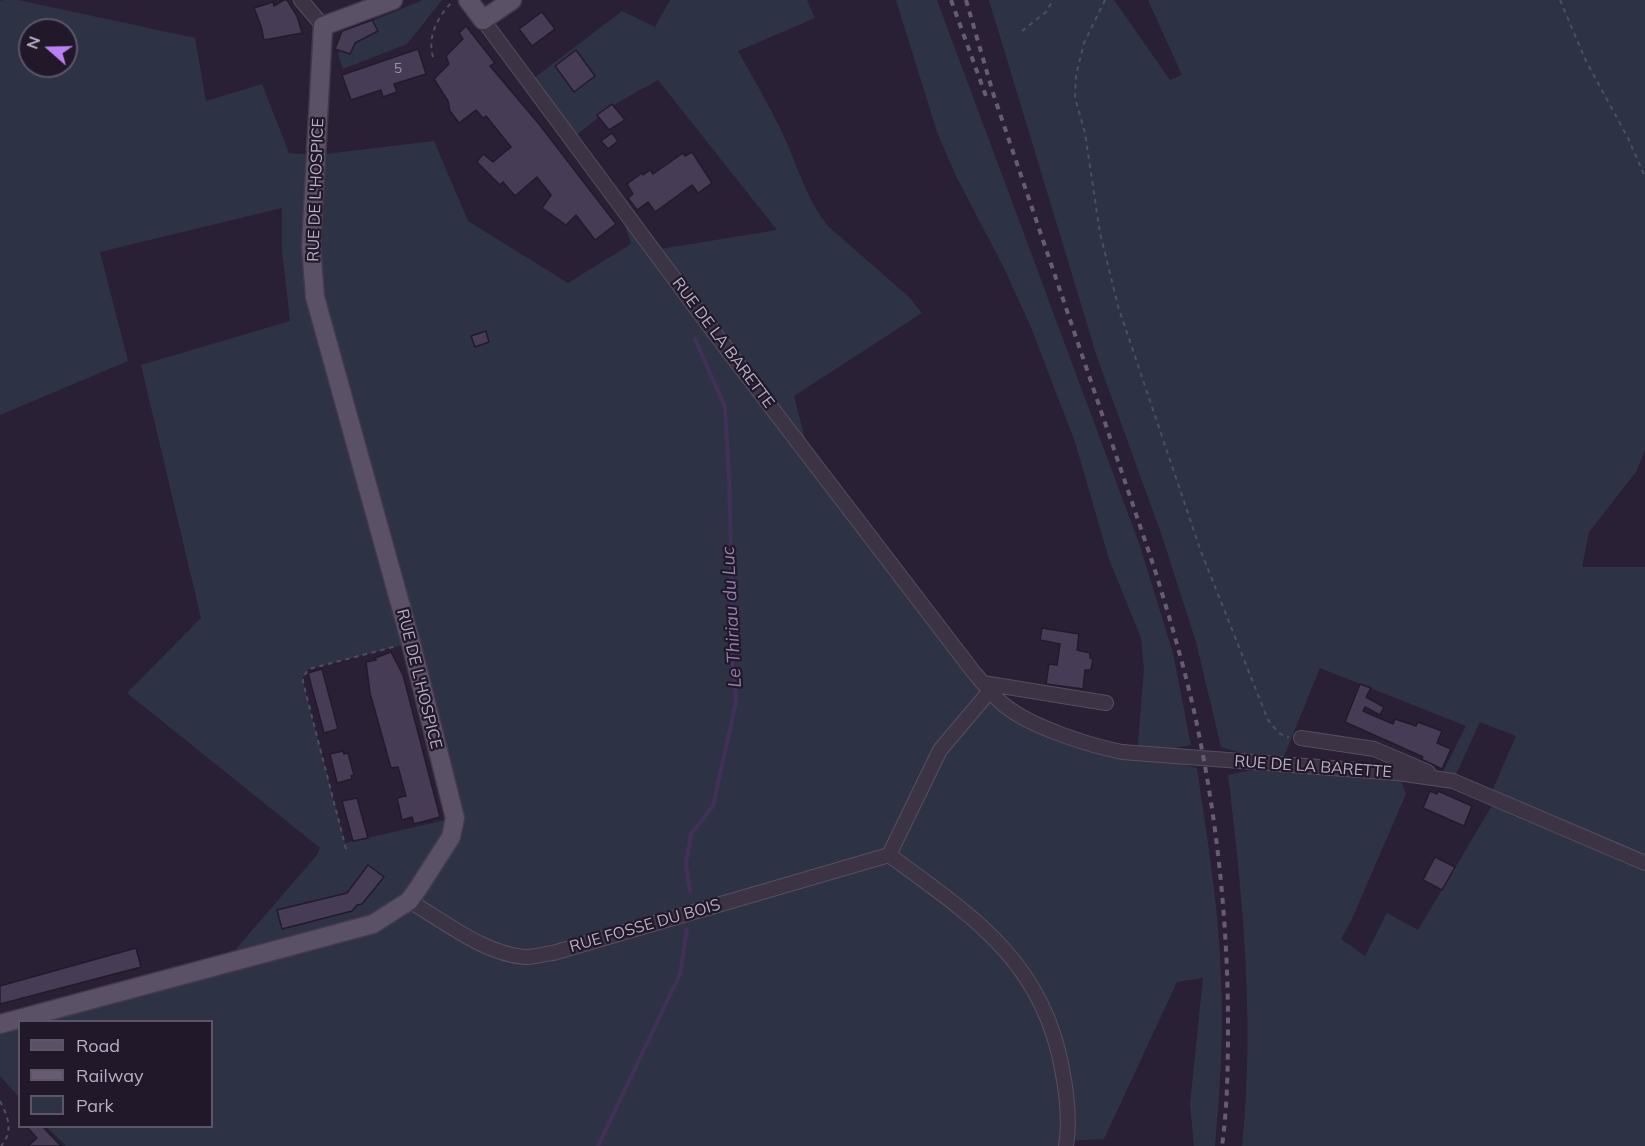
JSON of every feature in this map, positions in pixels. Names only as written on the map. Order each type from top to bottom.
[{"type":"main road","points":[[323,26],[393,0]]},
{"type":"main road","name":"RUE DE LA BARETTE","points":[[468,0],[483,20]]},
{"type":"main road","points":[[483,20],[512,0]]},
{"type":"main road","name":"RUE DE L'HOSPICE","points":[[0,1024],[373,924],[409,901],[451,837],[455,818],[411,643],[315,297],[311,246],[323,26]]},
{"type":"street","points":[[302,0],[323,26]]},
{"type":"street","name":"RUE DE LA BARETTE","points":[[483,20],[706,322],[986,687],[1007,707],[1055,731],[1098,747],[1122,752],[1440,778],[1496,798],[1645,863]]},
{"type":"street","points":[[1066,1146],[1066,1090],[1061,1061],[1052,1025],[1030,983],[995,938],[952,902],[889,855],[940,750],[986,687],[1106,703]]},
{"type":"street","points":[[1301,738],[1374,749],[1440,778]]},
{"type":"street","name":"RUE FOSSE DU BOIS","points":[[409,901],[486,946],[504,954],[527,957],[553,953],[889,855]]},
{"type":"path","points":[[433,57],[430,46],[433,33],[445,9],[454,0]]},
{"type":"path","points":[[1022,31],[1046,12],[1053,0]]},
{"type":"path","points":[[1106,0],[1084,44],[1076,75],[1075,98],[1085,133],[1100,233],[1118,306],[1200,549],[1268,720],[1284,737],[1301,738]]},
{"type":"path","points":[[1560,0],[1586,61],[1628,138],[1645,177]]},
{"type":"path","points":[[346,849],[303,677],[309,669],[411,643]]},
{"type":"path","points":[[0,1101],[8,1117],[8,1138],[1,1146]]},
{"type":"green space","points":[[18,0],[195,38],[206,101],[262,84],[289,153],[317,155],[434,141],[468,221],[568,283],[631,244],[617,200],[654,250],[777,230],[658,80],[617,103],[571,139],[529,82],[622,11],[655,27],[670,0],[807,0],[815,18],[738,51],[777,122],[808,194],[821,216],[829,227],[909,297],[922,313],[794,396],[810,458],[972,670],[1030,720],[1137,754],[1144,670],[1141,638],[1109,559],[1075,442],[1030,325],[1004,268],[956,176],[937,132],[896,0],[937,0],[1140,546],[1173,653],[1191,745],[1140,754],[1197,768],[1212,872],[1220,951],[1222,1040],[1215,1146],[1194,1146],[1190,1104],[1203,978],[1177,982],[1104,1139],[1067,1141],[1066,1146],[66,1146],[48,1128],[213,1128],[213,1020],[18,1020],[18,1096],[0,1076],[0,1024],[223,964],[317,855],[320,848],[127,693],[201,618],[141,365],[290,321],[282,251],[282,208],[100,252],[128,361],[0,415],[0,1]],"holes":[[[411,643],[454,818],[345,843],[303,677],[309,669]]]},
{"type":"green space","points":[[423,0],[442,0],[407,44],[343,69],[338,55],[346,32]]},
{"type":"green space","points":[[989,0],[1114,0],[1170,80],[1182,75],[1148,0],[1645,0],[1645,450],[1636,472],[1589,532],[1582,567],[1645,567],[1645,1146],[1242,1146],[1246,1100],[1246,960],[1228,775],[1279,764],[1221,747],[1196,642],[1162,536],[1097,357]],"holes":[[[1320,668],[1466,726],[1440,778],[1453,781],[1480,722],[1516,736],[1490,796],[1496,799],[1418,930],[1387,913],[1365,956],[1341,939],[1406,794],[1398,773],[1281,764]]]},
{"type":"building","points":[[287,0],[297,16],[302,33],[264,40],[254,8],[273,2],[274,6]]},
{"type":"building","points":[[542,12],[555,29],[532,46],[519,29]]},
{"type":"building","points":[[372,20],[378,31],[355,43],[350,54],[335,49],[342,31]]},
{"type":"building","points":[[466,26],[495,63],[490,66],[539,124],[616,224],[595,240],[576,215],[566,225],[542,208],[551,195],[537,177],[515,196],[503,182],[500,185],[477,162],[483,154],[493,162],[511,147],[486,116],[483,118],[476,110],[459,123],[450,111],[448,101],[434,79],[449,64],[446,56],[463,39],[459,33]]},
{"type":"building","points":[[418,49],[426,74],[394,84],[397,92],[383,97],[381,90],[351,100],[342,75]]},
{"type":"building","points":[[576,50],[595,76],[574,92],[555,66]]},
{"type":"building","points":[[612,104],[625,120],[609,130],[597,115]]},
{"type":"building","points":[[612,133],[618,141],[608,149],[601,141]]},
{"type":"building","points":[[692,152],[712,183],[698,193],[692,185],[655,212],[648,202],[637,210],[628,198],[633,194],[627,184],[642,173],[643,175],[650,170],[653,174],[683,153],[685,156]]},
{"type":"building","points":[[486,331],[489,342],[475,347],[471,336]]},
{"type":"building","points":[[1042,628],[1079,634],[1077,650],[1090,653],[1090,658],[1093,659],[1091,670],[1085,670],[1083,689],[1046,684],[1049,664],[1057,665],[1060,644],[1040,640]]},
{"type":"building","points":[[391,652],[403,675],[440,817],[414,824],[412,817],[402,820],[397,798],[406,796],[398,767],[391,768],[370,693],[366,662],[376,660],[375,658]]},
{"type":"building","points":[[322,669],[338,729],[324,733],[308,673]]},
{"type":"building","points":[[1360,684],[1371,688],[1366,697],[1384,707],[1380,715],[1365,707],[1363,711],[1393,724],[1395,719],[1416,726],[1418,722],[1442,731],[1437,743],[1451,749],[1442,769],[1421,759],[1423,757],[1345,722]]},
{"type":"building","points":[[343,751],[344,754],[348,753],[354,775],[351,776],[352,779],[337,783],[330,754]]},
{"type":"building","points":[[1430,791],[1437,794],[1438,791],[1472,806],[1464,826],[1423,808]]},
{"type":"building","points":[[357,798],[368,838],[353,841],[342,801]]},
{"type":"building","points":[[1435,857],[1455,867],[1442,890],[1423,880]]},
{"type":"building","points":[[368,865],[384,877],[362,904],[357,905],[352,911],[282,929],[277,910],[347,893]]},
{"type":"building","points":[[136,948],[141,967],[0,1004],[0,986]]},
{"type":"building","points":[[28,1128],[44,1128],[61,1146],[28,1146],[37,1138]]},
{"type":"waterway","name":"Le Thiriau du Luc","points":[[690,891],[686,864],[691,834],[713,806],[736,702],[731,646],[732,593],[725,407],[695,339]]},
{"type":"waterway","name":"Le Thiriau du Luc","points":[[598,1146],[680,974],[687,929]]},
{"type":"railway","points":[[951,0],[987,99]]},
{"type":"railway","points":[[966,0],[993,93],[1154,567],[1193,705],[1210,797],[1220,869],[1226,941],[1228,1064],[1222,1146]]}]
